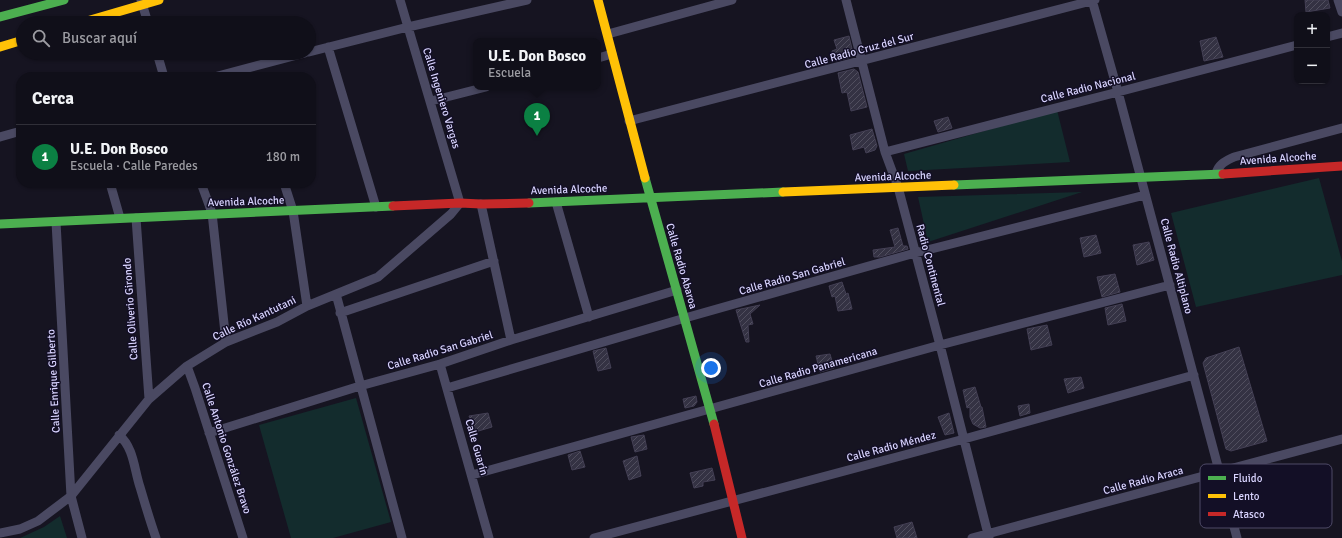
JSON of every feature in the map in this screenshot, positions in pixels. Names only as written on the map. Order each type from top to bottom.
[{"type":"street","points":[[0,17],[64,0]]},
{"type":"street","points":[[101,16],[142,2],[159,0]]},
{"type":"street","name":"Calle Ingeniero Vargas","points":[[400,0],[460,203]]},
{"type":"street","points":[[316,50],[408,27],[527,0]]},
{"type":"street","name":"Calle Radio Abaroa","points":[[598,0],[650,198],[711,410],[742,538]]},
{"type":"street","points":[[608,34],[732,0]]},
{"type":"street","name":"Radio Continental","points":[[846,0],[885,152],[898,187],[989,536]]},
{"type":"street","name":"Calle Radio Cruz del Sur","points":[[629,121],[862,62],[1093,0]]},
{"type":"street","name":"Calle Radio Altiplano","points":[[1093,0],[1218,464]]},
{"type":"street","points":[[1338,0],[1342,12]]},
{"type":"street","points":[[142,2],[146,16]]},
{"type":"street","points":[[1330,36],[1342,33]]},
{"type":"street","points":[[0,47],[16,42]]},
{"type":"street","name":"Calle Radio Nacional","points":[[885,152],[1294,46]]},
{"type":"street","points":[[328,47],[376,207]]},
{"type":"street","points":[[601,57],[612,54]]},
{"type":"street","points":[[159,60],[163,72]]},
{"type":"street","points":[[232,72],[277,60]]},
{"type":"street","points":[[246,68],[248,72]]},
{"type":"street","points":[[431,101],[474,90]]},
{"type":"street","points":[[1140,177],[1216,174],[1217,168],[1220,164],[1234,157],[1342,128]]},
{"type":"street","points":[[0,137],[16,132]]},
{"type":"street","name":"Avenida Alcoche","points":[[1216,174],[1342,166]]},
{"type":"street","name":"Avenida Alcoche","points":[[0,224],[212,213],[293,211],[460,203],[481,204],[556,202],[1140,177]]},
{"type":"street","points":[[111,188],[120,218]]},
{"type":"street","points":[[203,188],[212,213],[226,342]]},
{"type":"street","points":[[286,188],[293,211],[307,306]]},
{"type":"street","name":"Calle Radio San Gabriel","points":[[447,388],[685,318],[915,253],[1145,194]]},
{"type":"street","points":[[556,202],[589,317]]},
{"type":"street","name":"Calle Río Kantutani","points":[[0,533],[20,529],[38,521],[71,496],[149,399],[187,366],[226,342],[277,322],[307,306],[378,276],[451,214],[460,203]]},
{"type":"street","points":[[481,204],[511,340]]},
{"type":"street","name":"Calle Oliverio Girondo","points":[[136,218],[149,399]]},
{"type":"street","name":"Calle Enrique Gilberto","points":[[56,222],[71,496],[82,538]]},
{"type":"street","points":[[340,313],[494,261]]},
{"type":"street","name":"Calle Radio Panamericana","points":[[472,475],[940,346],[1170,285]]},
{"type":"street","name":"Calle Radio San Gabriel","points":[[209,433],[360,386],[440,364],[511,340],[677,290]]},
{"type":"street","points":[[336,294],[402,538]]},
{"type":"street","name":"Calle Guarín","points":[[440,364],[489,538]]},
{"type":"street","name":"Calle Antonio González Bravo","points":[[187,366],[243,538]]},
{"type":"street","name":"Calle Radio Méndez","points":[[594,538],[964,439],[1194,375]]},
{"type":"street","points":[[119,435],[125,440],[129,448],[139,486],[156,538]]},
{"type":"street","name":"Calle Radio Araca","points":[[1250,464],[1342,439]]},
{"type":"street","name":"Calle Radio Araca","points":[[972,538],[989,536],[1200,478]]},
{"type":"street","name":"Calle Radio Altiplano","points":[[1234,528],[1237,538]]},
{"type":"green space","points":[[1057,110],[1070,162],[908,171],[904,154]]},
{"type":"green space","points":[[1319,178],[1342,261],[1342,275],[1196,307],[1171,213]]},
{"type":"green space","points":[[1082,192],[928,242],[918,197]]},
{"type":"green space","points":[[356,398],[391,522],[333,538],[291,538],[259,425]]},
{"type":"green space","points":[[60,516],[67,538],[20,538],[44,527]]},
{"type":"building","points":[[1305,0],[1328,0],[1330,8],[1306,12]]},
{"type":"building","points":[[849,36],[853,53],[852,55],[849,58],[836,61],[832,51],[837,49],[834,40]]},
{"type":"building","points":[[1216,37],[1223,57],[1204,61],[1200,41]]},
{"type":"building","points":[[854,69],[858,72],[867,107],[851,111],[847,92],[842,93],[838,73]]},
{"type":"building","points":[[948,117],[952,128],[938,132],[934,121]]},
{"type":"building","points":[[872,129],[877,146],[875,150],[866,153],[864,147],[853,150],[850,135]]},
{"type":"building","points":[[898,228],[903,246],[907,246],[908,249],[880,257],[874,257],[873,250],[895,247],[890,230]]},
{"type":"building","points":[[1096,235],[1101,253],[1084,257],[1080,238]]},
{"type":"building","points":[[1149,242],[1154,260],[1137,265],[1133,245]]},
{"type":"building","points":[[1115,274],[1120,292],[1102,297],[1097,277]]},
{"type":"building","points":[[842,282],[846,294],[848,293],[852,309],[838,311],[835,296],[832,297],[829,286]]},
{"type":"building","points":[[1122,304],[1126,321],[1108,325],[1105,308]]},
{"type":"building","points":[[760,305],[750,314],[753,324],[748,325],[749,342],[746,342],[736,310]]},
{"type":"building","points":[[1047,325],[1052,345],[1031,350],[1027,329]]},
{"type":"building","points":[[1239,347],[1267,441],[1231,451],[1226,449],[1203,363],[1206,358]]},
{"type":"building","points":[[606,348],[611,368],[598,371],[593,351]]},
{"type":"building","points":[[830,354],[834,368],[820,372],[816,356]]},
{"type":"building","points":[[1081,377],[1084,388],[1068,393],[1064,379]]},
{"type":"building","points":[[975,387],[982,407],[986,427],[980,428],[973,424],[970,417],[970,407],[967,408],[963,390]]},
{"type":"building","points":[[696,396],[697,402],[694,406],[685,408],[683,399]]},
{"type":"building","points":[[1029,404],[1030,413],[1020,416],[1018,406]]},
{"type":"building","points":[[488,413],[492,427],[475,432],[469,416]]},
{"type":"building","points":[[949,413],[954,433],[945,435],[938,417]]},
{"type":"building","points":[[644,435],[647,449],[635,452],[631,437]]},
{"type":"building","points":[[580,451],[585,467],[572,470],[568,455]]},
{"type":"building","points":[[637,456],[641,476],[629,480],[623,461]]},
{"type":"building","points":[[712,468],[715,480],[703,482],[703,486],[694,488],[690,473]]},
{"type":"building","points":[[912,522],[917,538],[897,538],[894,527]]},
{"type":"traffic: fast","points":[[0,17],[64,0]]},
{"type":"traffic: fast","points":[[954,185],[1223,174]]},
{"type":"traffic: fast","points":[[645,178],[714,424]]},
{"type":"traffic: fast","points":[[529,203],[783,192]]},
{"type":"traffic: fast","points":[[0,224],[393,206]]},
{"type":"traffic: slow","points":[[104,16],[159,0]]},
{"type":"traffic: slow","points":[[598,0],[645,178]]},
{"type":"traffic: slow","points":[[0,47],[16,42]]},
{"type":"traffic: slow","points":[[783,192],[954,185]]},
{"type":"traffic: jam","points":[[1223,174],[1342,166]]},
{"type":"traffic: jam","points":[[393,206],[460,203],[529,203]]},
{"type":"traffic: jam","points":[[714,424],[742,538]]},
{"type":"place","name":"U.E. Don Bosco","points":[[537,136]]}]
